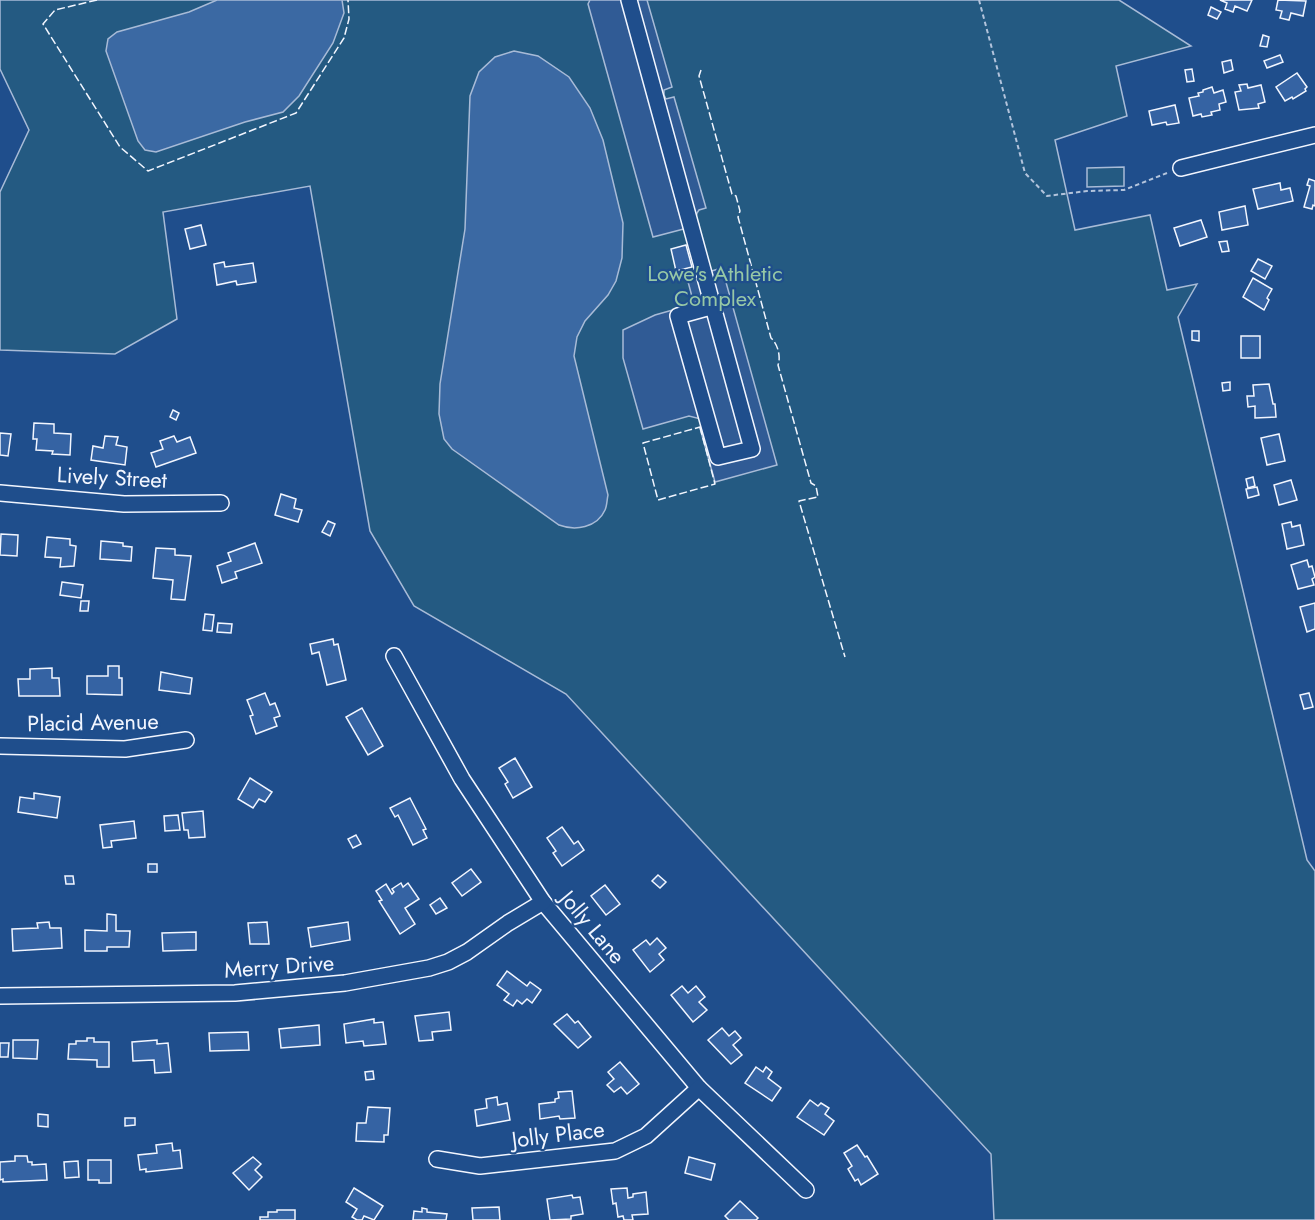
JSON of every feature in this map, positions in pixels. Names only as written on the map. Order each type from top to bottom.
[{"type":"street","points":[[630,0],[714,306],[752,449],[718,457],[678,316],[714,306]]},
{"type":"street","points":[[1181,168],[1315,135]]},
{"type":"street","name":"Lively Street","points":[[0,493],[124,504],[221,503]]},
{"type":"street","name":"Jolly Lane","points":[[394,656],[462,779],[543,902],[699,1088],[806,1190]]},
{"type":"street","name":"Placid Avenue","points":[[0,746],[125,749],[186,740]]},
{"type":"street","name":"Merry Drive","points":[[0,996],[235,993],[345,983],[429,968],[448,962],[543,902]]},
{"type":"street","name":"Jolly Place","points":[[438,1159],[480,1166],[615,1151],[646,1136],[699,1088]]},
{"type":"path","points":[[980,0],[1025,173],[1047,196],[1087,191],[1124,190],[1181,168]]},
{"type":"green space","name":"Lowe's Athletic Complex","points":[[0,0],[1119,0],[1191,46],[1116,66],[1127,116],[1055,140],[1075,230],[1150,215],[1167,290],[1197,284],[1178,317],[1307,860],[1315,871],[1315,1220],[994,1220],[991,1154],[566,694],[414,606],[370,531],[310,186],[163,212],[177,319],[115,354],[0,350],[0,192],[29,130],[0,69]]},
{"type":"green space","points":[[1124,167],[1124,186],[1087,187],[1087,168]]},
{"type":"shaded area","points":[[217,0],[342,0],[344,13],[333,43],[299,96],[283,112],[245,122],[156,152],[145,150],[138,141],[106,51],[108,39],[117,32],[189,12]]},
{"type":"shaded area","points":[[590,0],[647,0],[672,87],[664,90],[664,95],[666,99],[674,97],[706,208],[697,213],[699,225],[653,237],[588,4]]},
{"type":"shaded area","points":[[514,51],[538,56],[569,77],[590,108],[603,140],[623,223],[622,258],[616,281],[608,295],[585,321],[577,337],[574,356],[608,495],[606,508],[597,521],[578,528],[559,525],[452,449],[444,439],[439,414],[440,384],[465,229],[470,96],[479,72],[495,57]]},
{"type":"shaded area","points":[[722,268],[777,465],[715,482],[700,428],[701,419],[689,416],[643,429],[623,358],[623,330],[655,315],[694,304],[687,278]]},
{"type":"building","points":[[1220,0],[1252,0],[1247,11],[1235,6],[1233,12],[1225,9],[1227,3]]},
{"type":"building","points":[[1278,0],[1306,1],[1303,16],[1291,13],[1289,20],[1280,18],[1282,11],[1276,10]]},
{"type":"building","points":[[1211,7],[1221,12],[1217,19],[1208,15]]},
{"type":"building","points":[[1263,35],[1269,37],[1267,47],[1260,46]]},
{"type":"building","points":[[1280,55],[1283,62],[1267,68],[1264,61]]},
{"type":"building","points":[[1231,60],[1233,70],[1224,73],[1222,62]]},
{"type":"building","points":[[1192,69],[1194,81],[1187,82],[1185,70]]},
{"type":"building","points":[[1297,73],[1307,87],[1306,91],[1285,101],[1276,87]]},
{"type":"building","points":[[1247,84],[1248,88],[1261,85],[1265,102],[1258,104],[1259,108],[1239,110],[1235,92],[1241,91],[1239,85]]},
{"type":"building","points":[[1212,87],[1214,93],[1223,90],[1226,102],[1219,104],[1220,110],[1211,112],[1212,115],[1193,116],[1189,98],[1199,96],[1198,93]]},
{"type":"building","points":[[1175,105],[1179,123],[1167,125],[1166,122],[1152,125],[1149,111]]},
{"type":"building","points":[[1309,179],[1315,181],[1315,206],[1313,205],[1312,209],[1304,207],[1310,186],[1307,185]]},
{"type":"building","points":[[1280,183],[1281,190],[1290,188],[1293,201],[1258,209],[1253,189]]},
{"type":"building","points":[[1245,206],[1248,225],[1222,230],[1219,212]]},
{"type":"building","points":[[1201,220],[1207,237],[1180,246],[1174,228]]},
{"type":"building","points":[[201,225],[206,245],[190,249],[185,229]]},
{"type":"building","points":[[1227,241],[1229,251],[1222,252],[1219,242]]},
{"type":"building","points":[[686,245],[692,267],[676,271],[671,249]]},
{"type":"building","points":[[1258,259],[1272,266],[1265,279],[1251,271]]},
{"type":"building","points":[[224,262],[225,267],[253,263],[256,282],[237,285],[236,281],[217,285],[214,264]]},
{"type":"building","points":[[1253,278],[1272,289],[1264,310],[1243,297]]},
{"type":"building","points":[[1192,331],[1199,331],[1199,341],[1192,340]]},
{"type":"building","points":[[1241,336],[1260,336],[1260,358],[1241,358]]},
{"type":"building","points":[[1230,382],[1230,390],[1223,391],[1222,383]]},
{"type":"building","points":[[1269,384],[1276,417],[1255,418],[1255,406],[1248,407],[1247,396],[1254,396],[1253,385]]},
{"type":"building","points":[[173,410],[179,413],[176,420],[170,417]]},
{"type":"building","points":[[34,423],[54,424],[54,433],[71,434],[70,455],[36,450],[37,439],[33,439]]},
{"type":"building","points":[[0,433],[11,434],[8,456],[0,455]]},
{"type":"building","points":[[1279,434],[1285,461],[1267,465],[1261,438]]},
{"type":"building","points":[[105,436],[118,437],[116,445],[127,447],[125,465],[91,460],[93,446],[103,448]]},
{"type":"building","points":[[174,436],[177,442],[190,437],[196,453],[156,467],[151,453],[163,449],[160,441]]},
{"type":"building","points":[[1253,477],[1255,486],[1248,488],[1246,479]]},
{"type":"building","points":[[1291,480],[1297,500],[1279,505],[1274,485]]},
{"type":"building","points":[[1257,487],[1259,495],[1248,498],[1246,489]]},
{"type":"building","points":[[281,494],[296,499],[294,508],[302,510],[298,522],[275,515]]},
{"type":"building","points":[[328,521],[335,524],[330,536],[322,532]]},
{"type":"building","points":[[1291,522],[1292,527],[1300,525],[1304,545],[1287,549],[1282,524]]},
{"type":"building","points":[[1,534],[18,535],[17,556],[0,555]]},
{"type":"building","points":[[47,537],[70,539],[70,545],[76,546],[74,566],[60,567],[61,558],[45,557]]},
{"type":"building","points":[[101,541],[123,543],[123,546],[132,547],[131,561],[100,559]]},
{"type":"building","points":[[255,543],[262,563],[235,572],[237,578],[222,583],[217,566],[231,561],[228,553]]},
{"type":"building","points":[[156,548],[175,549],[175,555],[191,556],[185,600],[171,599],[173,580],[153,578]]},
{"type":"building","points":[[1307,560],[1309,567],[1312,566],[1315,577],[1312,579],[1314,585],[1298,589],[1291,565]]},
{"type":"building","points":[[62,582],[83,585],[81,598],[60,595]]},
{"type":"building","points":[[81,601],[89,601],[88,611],[80,611]]},
{"type":"building","points":[[1315,603],[1315,629],[1307,632],[1300,607]]},
{"type":"building","points":[[205,614],[214,615],[212,631],[203,630]]},
{"type":"building","points":[[218,623],[232,624],[231,633],[217,632]]},
{"type":"building","points":[[333,639],[334,645],[338,644],[346,680],[327,685],[319,652],[312,654],[310,644]]},
{"type":"building","points":[[108,666],[119,666],[122,695],[87,694],[87,676],[108,676]]},
{"type":"building","points":[[52,668],[52,678],[59,678],[60,696],[19,696],[18,679],[30,679],[30,669]]},
{"type":"building","points":[[161,672],[192,678],[190,694],[159,690]]},
{"type":"building","points":[[265,693],[270,705],[275,703],[280,716],[274,718],[277,726],[256,734],[250,716],[253,715],[247,700]]},
{"type":"building","points":[[1309,693],[1313,707],[1304,709],[1300,695]]},
{"type":"building","points":[[362,708],[383,746],[368,755],[346,717]]},
{"type":"building","points":[[515,758],[532,787],[513,798],[505,784],[508,782],[499,768]]},
{"type":"building","points":[[250,778],[272,792],[265,802],[259,799],[253,808],[238,799]]},
{"type":"building","points":[[34,793],[60,797],[57,818],[18,812],[20,797],[34,799]]},
{"type":"building","points":[[410,798],[426,829],[423,830],[427,838],[413,845],[398,815],[395,817],[390,808]]},
{"type":"building","points":[[203,811],[205,837],[189,838],[188,830],[184,830],[182,813]]},
{"type":"building","points":[[178,815],[180,830],[165,831],[164,816]]},
{"type":"building","points":[[134,821],[136,838],[111,841],[112,847],[103,848],[100,825]]},
{"type":"building","points":[[562,827],[574,844],[578,841],[584,850],[562,866],[547,838]]},
{"type":"building","points":[[356,835],[361,844],[353,848],[348,839]]},
{"type":"building","points":[[148,864],[157,864],[157,872],[148,872]]},
{"type":"building","points":[[471,869],[481,882],[462,896],[452,883]]},
{"type":"building","points":[[658,875],[666,882],[660,888],[652,881]]},
{"type":"building","points":[[65,876],[73,876],[74,884],[66,884]]},
{"type":"building","points":[[401,883],[403,887],[408,883],[419,899],[405,908],[415,924],[400,934],[379,901],[382,900],[376,891],[386,884],[392,894],[394,892],[392,889]]},
{"type":"building","points":[[605,885],[620,904],[606,915],[591,896]]},
{"type":"building","points":[[440,898],[447,908],[436,914],[430,905]]},
{"type":"building","points":[[107,914],[116,915],[116,931],[130,931],[129,947],[107,947],[107,951],[85,951],[85,930],[107,931]]},
{"type":"building","points":[[49,922],[50,928],[61,928],[62,948],[13,951],[12,929],[38,928],[37,923]]},
{"type":"building","points":[[267,922],[269,944],[250,944],[248,923]]},
{"type":"building","points":[[348,922],[350,940],[311,947],[308,928]]},
{"type":"building","points":[[196,932],[196,950],[163,951],[162,933]]},
{"type":"building","points":[[657,938],[666,948],[659,954],[664,960],[650,972],[633,950],[646,940],[650,945]]},
{"type":"building","points":[[507,971],[527,986],[530,982],[541,990],[532,1003],[527,999],[522,1004],[517,1000],[513,1006],[504,1000],[509,994],[497,985]]},
{"type":"building","points":[[682,986],[688,993],[696,986],[705,997],[699,1002],[707,1010],[693,1022],[671,995]]},
{"type":"building","points":[[449,1012],[451,1030],[432,1032],[433,1040],[419,1041],[415,1016]]},
{"type":"building","points":[[567,1014],[575,1023],[578,1021],[591,1037],[578,1048],[554,1024]]},
{"type":"building","points":[[374,1019],[374,1023],[383,1022],[386,1044],[364,1046],[363,1041],[346,1043],[344,1024]]},
{"type":"building","points":[[319,1025],[320,1045],[281,1048],[279,1029]]},
{"type":"building","points":[[722,1028],[729,1036],[735,1031],[741,1038],[733,1045],[742,1055],[731,1064],[708,1040]]},
{"type":"building","points":[[248,1032],[249,1050],[210,1051],[209,1033]]},
{"type":"building","points":[[87,1038],[94,1038],[94,1042],[109,1042],[109,1067],[97,1067],[97,1060],[68,1059],[69,1044],[76,1044],[76,1041],[87,1041]]},
{"type":"building","points":[[13,1040],[38,1040],[37,1059],[13,1058]]},
{"type":"building","points":[[157,1040],[157,1044],[168,1043],[171,1072],[155,1073],[154,1060],[133,1061],[132,1042]]},
{"type":"building","points":[[0,1043],[9,1043],[8,1057],[0,1057]]},
{"type":"building","points":[[620,1062],[639,1084],[627,1094],[621,1087],[614,1092],[607,1085],[614,1079],[608,1072]]},
{"type":"building","points":[[756,1067],[763,1072],[766,1067],[772,1072],[768,1078],[781,1088],[772,1101],[745,1083]]},
{"type":"building","points":[[373,1071],[374,1079],[366,1080],[365,1072]]},
{"type":"building","points":[[572,1091],[575,1118],[560,1119],[559,1116],[540,1119],[539,1104],[555,1102],[555,1099],[559,1098],[558,1092]]},
{"type":"building","points":[[497,1097],[498,1105],[507,1103],[510,1120],[477,1126],[475,1110],[487,1108],[486,1099]]},
{"type":"building","points":[[810,1100],[818,1106],[821,1103],[829,1108],[825,1114],[834,1121],[824,1135],[797,1117]]},
{"type":"building","points":[[368,1107],[390,1108],[388,1135],[384,1135],[384,1142],[356,1141],[357,1123],[366,1123]]},
{"type":"building","points":[[38,1114],[48,1115],[48,1127],[38,1126]]},
{"type":"building","points":[[125,1118],[135,1118],[135,1125],[125,1126]]},
{"type":"building","points":[[172,1143],[173,1151],[180,1150],[182,1168],[146,1172],[146,1169],[140,1170],[138,1155],[157,1153],[156,1145]]},
{"type":"building","points":[[857,1145],[878,1174],[861,1185],[858,1179],[855,1181],[848,1169],[852,1166],[844,1153]]},
{"type":"building","points":[[15,1156],[27,1156],[28,1162],[32,1162],[32,1165],[46,1164],[47,1180],[3,1182],[3,1179],[0,1180],[0,1162],[15,1161]]},
{"type":"building","points":[[253,1157],[261,1164],[255,1170],[262,1177],[249,1190],[233,1173]]},
{"type":"building","points":[[689,1157],[715,1164],[711,1180],[685,1173]]},
{"type":"building","points":[[88,1160],[111,1160],[111,1183],[88,1180]]},
{"type":"building","points":[[78,1161],[79,1177],[65,1178],[64,1162]]},
{"type":"building","points":[[354,1188],[383,1206],[374,1220],[364,1216],[362,1220],[352,1217],[357,1209],[346,1202]]},
{"type":"building","points":[[627,1188],[628,1198],[633,1197],[633,1194],[646,1192],[648,1214],[632,1215],[633,1220],[624,1220],[623,1216],[618,1217],[611,1189]]},
{"type":"building","points":[[572,1195],[573,1198],[580,1197],[583,1214],[571,1216],[571,1219],[550,1220],[547,1199]]},
{"type":"building","points":[[740,1201],[758,1218],[756,1220],[729,1220],[725,1216]]},
{"type":"building","points":[[499,1207],[500,1220],[473,1220],[472,1208]]},
{"type":"building","points":[[422,1208],[427,1209],[427,1212],[447,1214],[446,1220],[413,1220],[414,1211],[422,1212]]},
{"type":"building","points":[[277,1210],[295,1210],[295,1220],[260,1220],[260,1217],[268,1217],[268,1212],[277,1212]]},
{"type":"fence","points":[[97,0],[55,10],[43,24],[120,147],[148,171],[296,113],[344,38],[349,19],[348,0]]},
{"type":"fence","points":[[701,70],[699,76],[732,194],[736,196],[740,211],[738,217],[771,338],[778,351],[778,365],[811,483],[816,486],[818,497],[799,501],[845,657]]},
{"type":"fence","points":[[700,427],[715,484],[658,500],[643,443],[700,427]]}]
